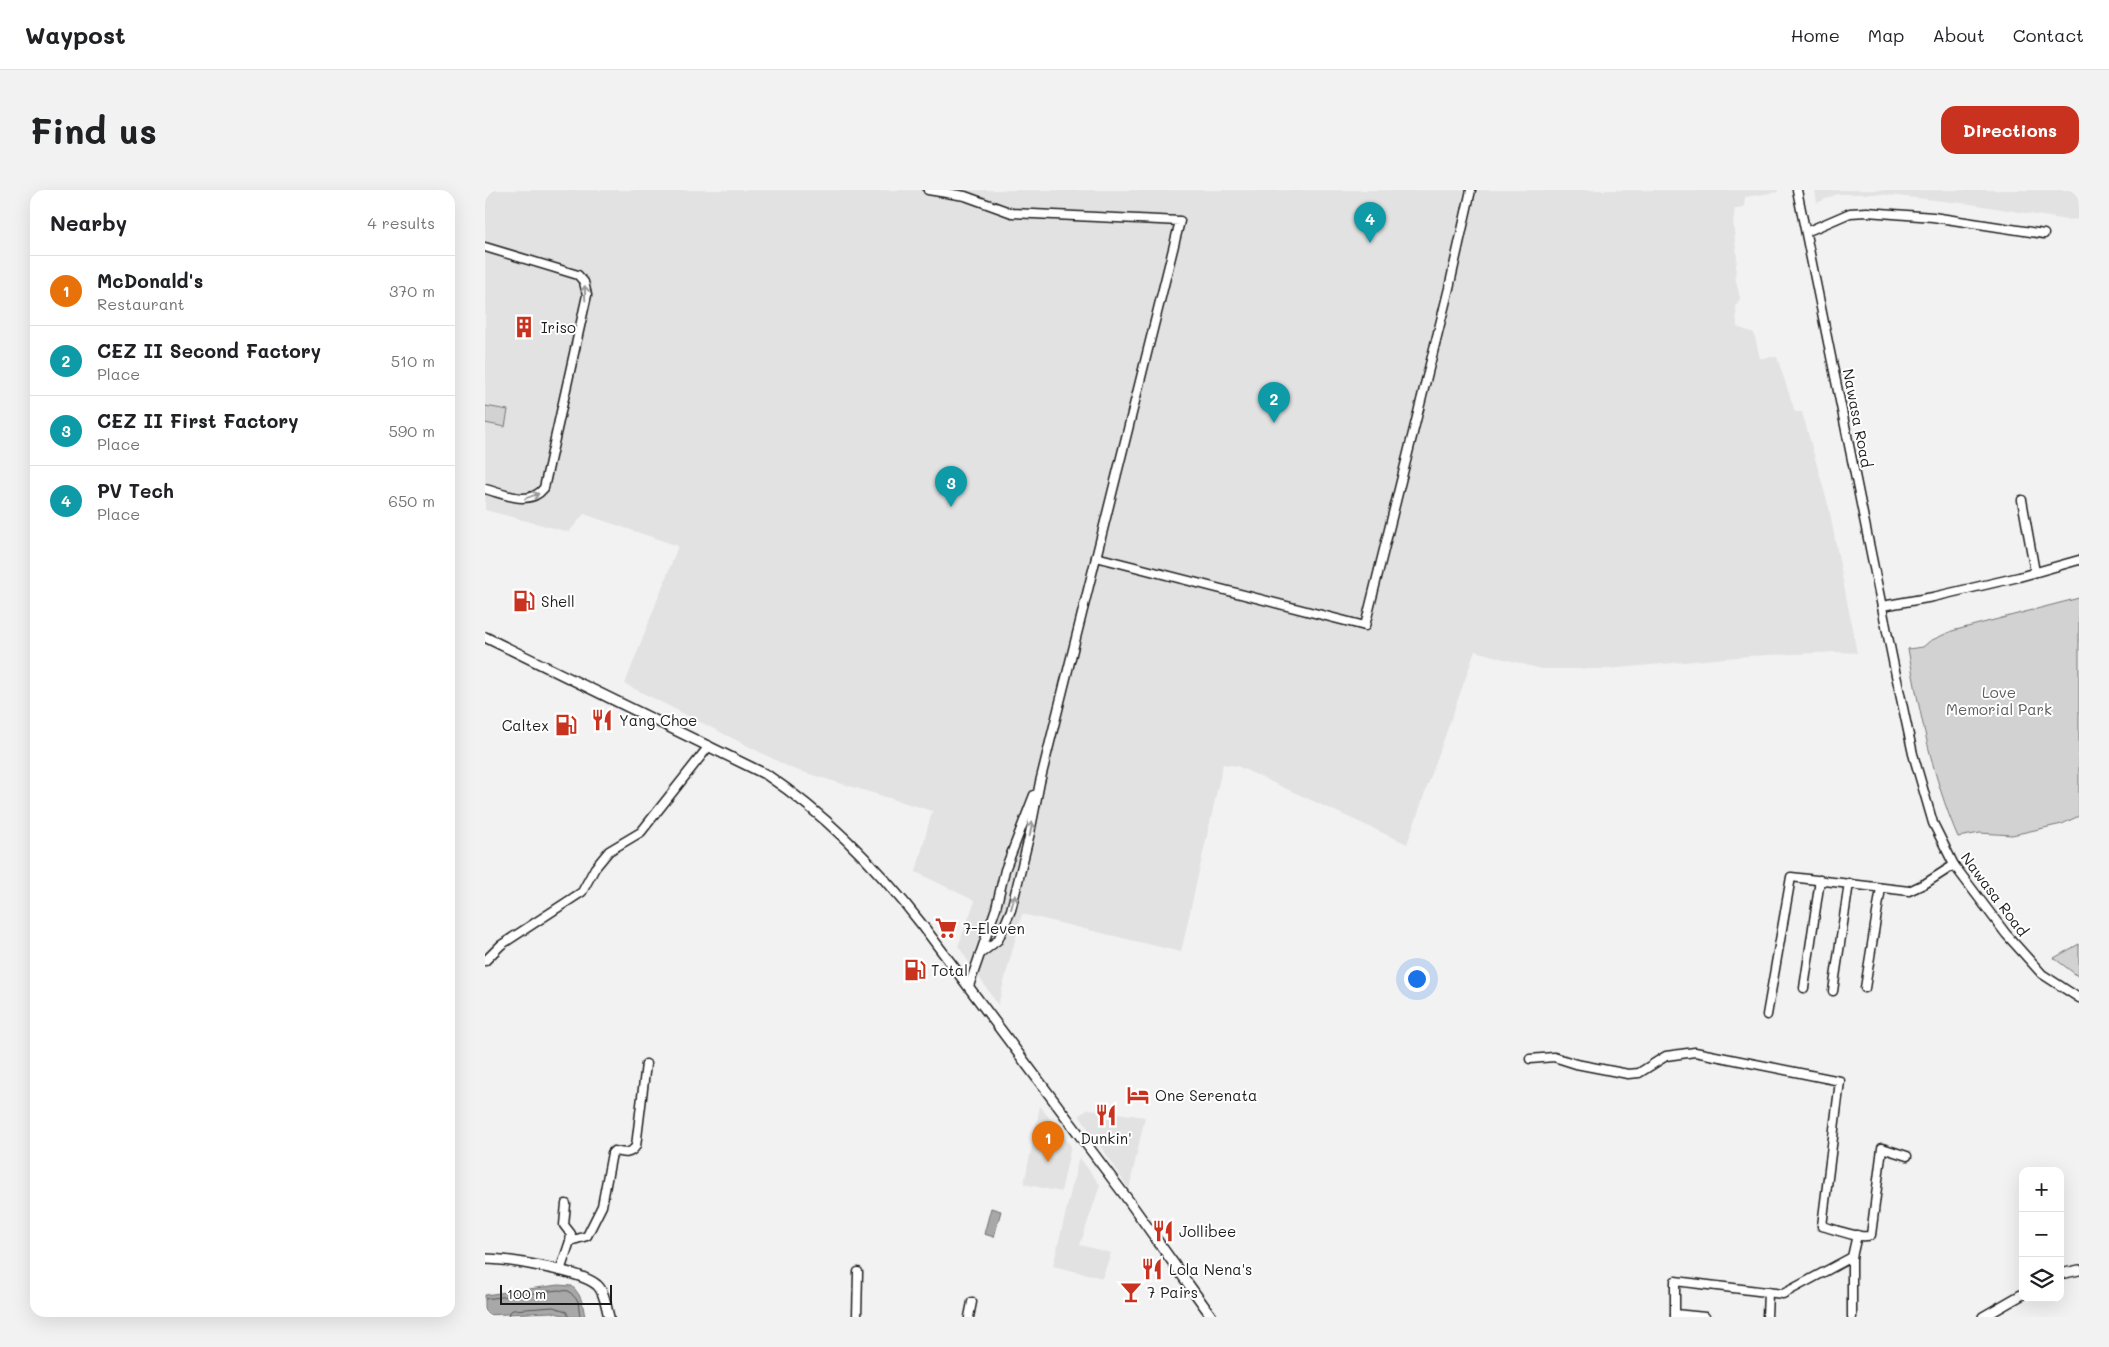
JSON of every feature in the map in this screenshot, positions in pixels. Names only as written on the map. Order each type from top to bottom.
[{"type":"main road","points":[[485,637],[767,775],[827,819],[892,888],[969,986],[1126,1197],[1212,1317]]},
{"type":"main road","points":[[485,1259],[506,1261],[583,1277],[598,1286],[609,1317]]},
{"type":"main road","points":[[2064,1273],[2079,1270]]},
{"type":"main road","points":[[1983,1317],[2019,1296]]},
{"type":"street","points":[[928,190],[966,193],[1012,213],[1180,221],[1040,782],[1031,833],[1011,910],[998,940],[980,954]]},
{"type":"street","points":[[1096,557],[1365,626],[1449,288],[1471,190]]},
{"type":"street","name":"Nawasa Road","points":[[1797,190],[1894,666],[1913,754],[1931,814],[1954,865],[2006,934],[2043,974],[2079,998]]},
{"type":"street","points":[[1806,232],[1849,213],[1867,212],[1933,217],[2044,234]]},
{"type":"street","points":[[485,247],[577,275],[583,282],[587,295],[544,488],[535,497],[523,499],[485,489]]},
{"type":"street","points":[[2022,500],[2035,572]]},
{"type":"street","points":[[1882,606],[1933,597],[2079,560]]},
{"type":"street","points":[[485,961],[501,945],[582,892],[595,868],[609,851],[641,832],[709,746]]},
{"type":"street","points":[[969,986],[996,908],[1005,870],[1040,782]]},
{"type":"street","points":[[1767,1015],[1791,877],[1914,890],[1954,865]]},
{"type":"street","points":[[1804,988],[1820,880]]},
{"type":"street","points":[[1833,991],[1849,883]]},
{"type":"street","points":[[1865,988],[1881,888]]},
{"type":"street","points":[[1530,1058],[1554,1057],[1576,1064],[1628,1074],[1639,1073],[1666,1056],[1695,1052],[1840,1081],[1823,1226],[1857,1235],[1867,1237],[1872,1234],[1882,1148],[1907,1156]]},
{"type":"street","points":[[570,1241],[587,1236],[597,1217],[602,1206],[612,1153],[627,1154],[632,1152],[636,1146],[646,1064]]},
{"type":"street","points":[[559,1271],[571,1234],[564,1225],[566,1204]]},
{"type":"street","points":[[1852,1317],[1852,1257],[1857,1235]]},
{"type":"street","points":[[1705,1317],[1675,1316],[1675,1281],[1783,1294],[1852,1257]]},
{"type":"street","points":[[857,1317],[858,1272]]},
{"type":"street","points":[[1767,1317],[1768,1292]]},
{"type":"street","points":[[969,1317],[972,1302]]},
{"type":"shaded area","points":[[485,190],[1778,190],[1778,192],[1745,197],[1744,208],[1735,209],[1733,222],[1737,257],[1735,277],[1740,298],[1736,306],[1737,327],[1754,333],[1760,358],[1777,357],[1795,412],[1802,412],[1829,508],[1857,653],[1837,652],[1748,656],[1608,669],[1541,669],[1475,651],[1407,844],[1237,766],[1223,764],[1181,952],[1022,914],[998,1005],[958,946],[975,901],[916,872],[932,811],[793,769],[625,684],[678,546],[584,514],[569,532],[485,510]]},
{"type":"shaded area","points":[[1815,190],[2079,190],[2079,219],[2067,220],[1971,204],[1878,194],[1837,194],[1817,203]]},
{"type":"shaded area","points":[[1040,1106],[1071,1146],[1061,1192],[1024,1184]]},
{"type":"shaded area","points":[[1089,1109],[1145,1117],[1129,1189],[1079,1115]]},
{"type":"shaded area","points":[[1079,1157],[1100,1185],[1080,1245],[1111,1253],[1102,1278],[1053,1266]]},
{"type":"green space","points":[[485,406],[508,410],[505,427],[485,423]]},
{"type":"green space","name":"Love Memorial Park","points":[[2079,598],[2079,816],[2062,824],[2012,835],[1980,833],[1958,837],[1934,768],[1922,721],[1908,649],[1923,647],[1930,641],[1952,631]]},
{"type":"green space","points":[[2079,944],[2079,977],[2054,958]]},
{"type":"water","points":[[991,1208],[1001,1211],[994,1237],[984,1234]]},
{"type":"water","points":[[558,1285],[572,1286],[576,1290],[581,1300],[585,1317],[569,1317],[552,1312],[485,1315],[485,1295]]},
{"type":"place","name":"PV Tech","points":[[1370,243]]},
{"type":"place","name":"Iriso","points":[[524,327]]},
{"type":"place","name":"CEZ II Second Factory","points":[[1274,423]]},
{"type":"place","name":"CEZ II First Factory","points":[[951,507]]},
{"type":"place","name":"Shell","points":[[524,601]]},
{"type":"place","name":"Yang Choe","points":[[602,720]]},
{"type":"place","name":"Caltex","points":[[566,725]]},
{"type":"place","name":"7-Eleven","points":[[946,928]]},
{"type":"place","name":"Total","points":[[915,970]]},
{"type":"place","name":"One Serenata","points":[[1138,1095]]},
{"type":"place","name":"Dunkin'","points":[[1106,1115]]},
{"type":"place","name":"McDonald's","points":[[1048,1162]]},
{"type":"place","name":"Jollibee","points":[[1163,1231]]},
{"type":"place","name":"Lola Nena's","points":[[1152,1269]]},
{"type":"place","name":"7 Pairs","points":[[1131,1292]]}]
